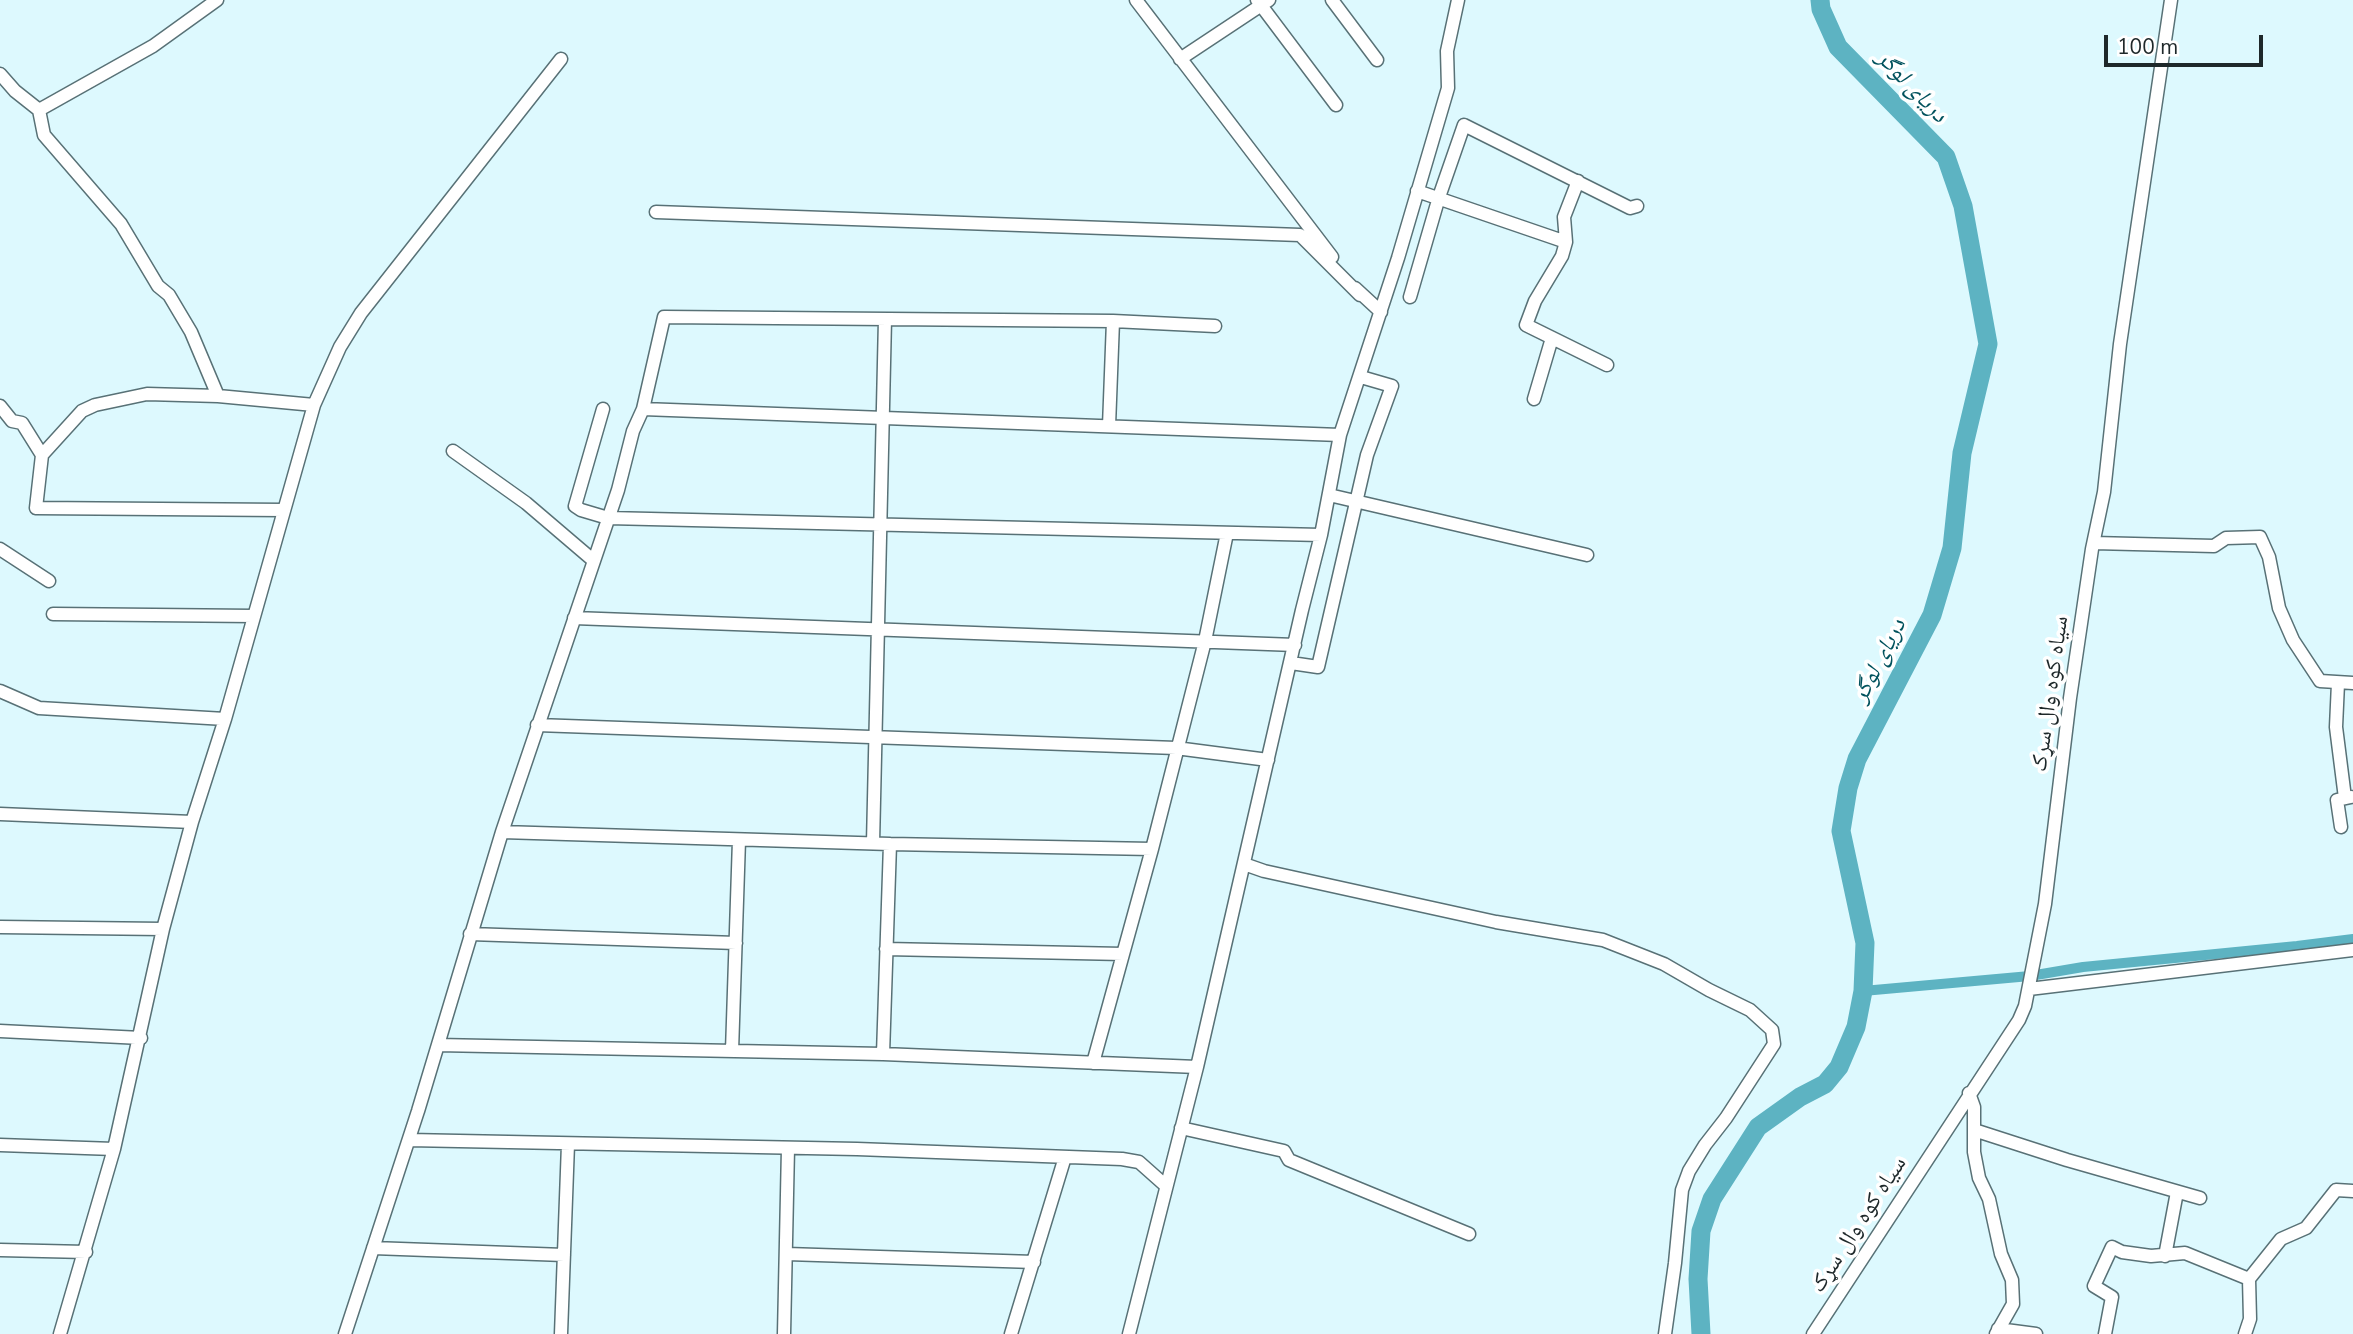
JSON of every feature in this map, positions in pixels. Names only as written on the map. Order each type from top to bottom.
[{"type":"street","points":[[39,110],[153,47],[217,0]]},
{"type":"street","points":[[1136,0],[1360,295]]},
{"type":"street","points":[[1332,0],[1377,60]]},
{"type":"street","points":[[1129,1334],[1166,1186],[1184,1129],[1197,1067],[1253,867],[1268,760],[1321,535],[1340,435],[1381,312],[1448,88],[1447,51],[1458,0]]},
{"type":"street","name":"سیاه کوه وال سړک","points":[[1813,1334],[2018,1020],[2029,986],[2045,904],[2070,698],[2094,543],[2105,492],[2120,344],[2171,0]]},
{"type":"street","points":[[1180,59],[1262,2],[1336,105]]},
{"type":"street","points":[[60,1334],[114,1149],[141,1038],[163,929],[192,822],[225,719],[314,405],[340,347],[361,313],[561,59]]},
{"type":"street","points":[[0,74],[15,91],[39,110],[44,135],[121,224],[158,286],[169,295],[191,332],[218,396]]},
{"type":"street","points":[[1410,297],[1439,197],[1464,125],[1630,208],[1637,206]]},
{"type":"street","points":[[1578,181],[1564,216],[1566,242],[1562,256],[1535,301],[1526,325],[1607,365]]},
{"type":"street","points":[[1417,191],[1566,242]]},
{"type":"street","points":[[656,212],[1300,235],[1360,295],[1381,312]]},
{"type":"street","points":[[345,1334],[409,1140],[502,832],[594,561],[633,431],[643,409],[664,317],[1113,321],[1215,326]]},
{"type":"street","points":[[873,843],[885,319]]},
{"type":"street","points":[[1109,426],[1113,321]]},
{"type":"street","points":[[1534,400],[1552,338]]},
{"type":"street","points":[[1291,663],[1318,667],[1367,455],[1392,386],[1360,377]]},
{"type":"street","points":[[284,510],[36,508],[43,455],[82,411],[95,405],[147,394],[218,396],[314,405]]},
{"type":"street","points":[[0,406],[12,421],[22,424],[43,455]]},
{"type":"street","points":[[643,409],[1340,435]]},
{"type":"street","points":[[603,410],[575,506],[608,518],[1321,535]]},
{"type":"street","points":[[453,451],[527,503],[594,561]]},
{"type":"street","points":[[1329,495],[1587,555]]},
{"type":"street","points":[[1093,1063],[1152,849],[1205,640],[1227,533]]},
{"type":"street","points":[[2094,543],[2214,545],[2226,538],[2260,537],[2269,556],[2279,608],[2293,640],[2320,681],[2353,684]]},
{"type":"street","points":[[0,549],[49,581]]},
{"type":"street","points":[[53,614],[254,616]]},
{"type":"street","points":[[574,618],[1295,645]]},
{"type":"street","points":[[2338,683],[2336,727],[2349,797],[2337,800],[2341,827]]},
{"type":"street","points":[[0,691],[39,708],[225,719]]},
{"type":"street","points":[[537,725],[1176,748],[1268,760]]},
{"type":"street","points":[[0,814],[192,822]]},
{"type":"street","points":[[502,832],[1152,849]]},
{"type":"street","points":[[732,1051],[739,840]]},
{"type":"street","points":[[883,1054],[890,844]]},
{"type":"street","points":[[1253,867],[1496,922],[1603,940],[1664,964],[1750,1010],[1772,1030],[1774,1044],[1727,1118],[1704,1145],[1682,1190],[1665,1334]]},
{"type":"street","points":[[0,927],[163,929]]},
{"type":"street","points":[[470,934],[736,943]]},
{"type":"street","points":[[886,949],[1123,954]]},
{"type":"street","points":[[2029,986],[2353,950]]},
{"type":"street","points":[[0,1031],[141,1038]]},
{"type":"street","points":[[438,1045],[883,1054],[1197,1067]]},
{"type":"street","points":[[1969,1093],[1974,1107],[1974,1152],[1979,1178],[1989,1199],[2001,1254],[2012,1280],[2013,1304],[1997,1332],[2036,1334]]},
{"type":"street","points":[[1184,1129],[1284,1151],[1289,1160],[1469,1234]]},
{"type":"street","points":[[1974,1130],[2200,1198]]},
{"type":"street","points":[[409,1140],[1122,1159],[1139,1162],[1166,1186]]},
{"type":"street","points":[[561,1334],[568,1144]]},
{"type":"street","points":[[0,1145],[114,1149]]},
{"type":"street","points":[[784,1334],[788,1148]]},
{"type":"street","points":[[1011,1334],[1065,1157]]},
{"type":"street","points":[[2245,1334],[2250,1319],[2249,1279],[2281,1239],[2306,1227],[2336,1190],[2353,1191]]},
{"type":"street","points":[[2165,1256],[2178,1192]]},
{"type":"street","points":[[2105,1334],[2112,1297],[2094,1286],[2112,1247],[2122,1252],[2165,1256],[2185,1253],[2249,1279]]},
{"type":"street","points":[[373,1248],[564,1255]]},
{"type":"street","points":[[0,1250],[86,1252]]},
{"type":"street","points":[[787,1254],[1034,1262]]},
{"type":"waterway","name":"دریای لوگر","points":[[1701,1334],[1698,1279],[1701,1231],[1712,1199],[1758,1127],[1800,1097],[1825,1084],[1839,1067],[1856,1027],[1863,991],[1865,943],[1841,831],[1848,788],[1857,759],[1932,615],[1952,548],[1962,453],[1988,344],[1963,206],[1946,157],[1838,47],[1821,9],[1820,0]]},
{"type":"waterway","points":[[1863,991],[2030,976],[2083,967],[2353,939]]}]
